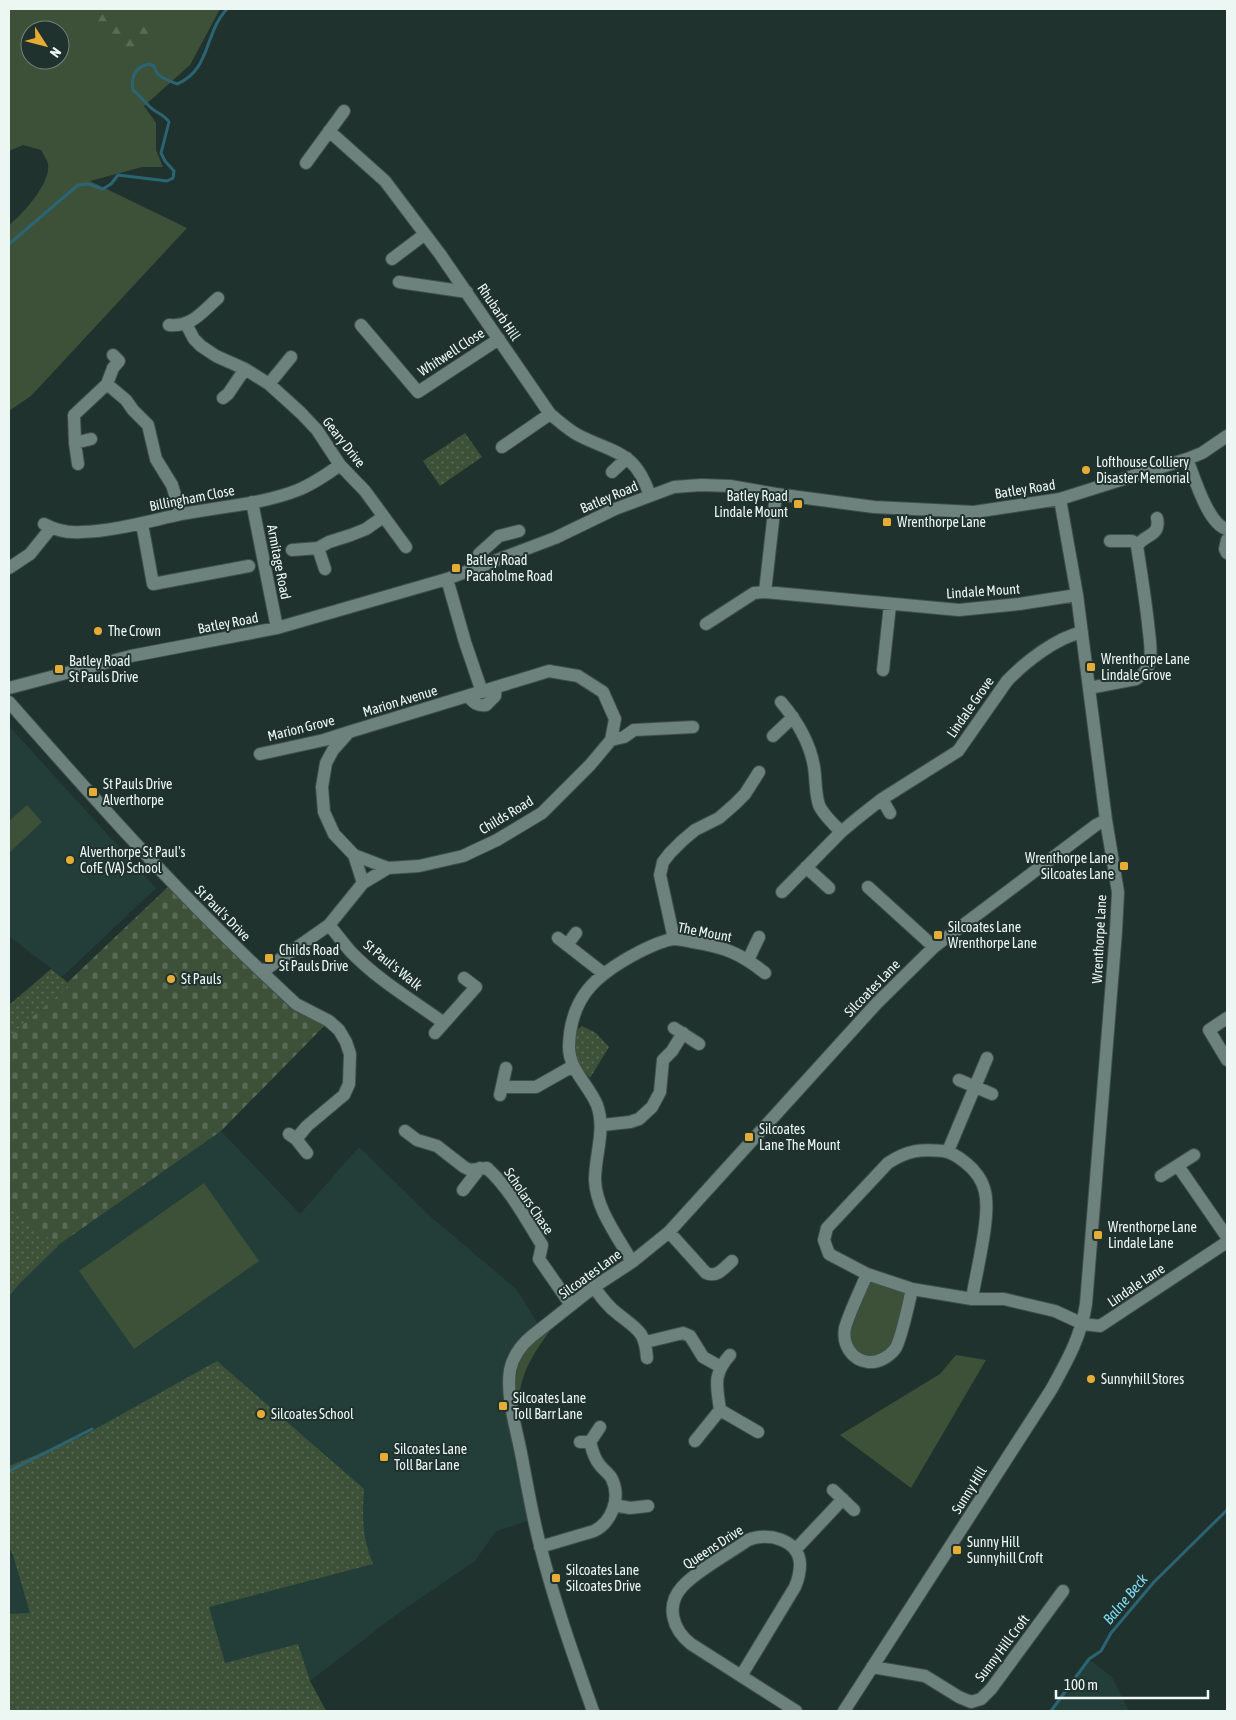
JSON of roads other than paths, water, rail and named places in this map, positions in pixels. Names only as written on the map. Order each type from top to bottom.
[{"type":"street","points":[[306,163],[344,111]]},
{"type":"street","name":"Rhubarb Hill","points":[[329,131],[385,181],[467,292],[550,414],[570,430],[616,450],[627,458],[639,469],[650,496]]},
{"type":"street","points":[[392,259],[425,234]]},
{"type":"street","points":[[399,282],[467,292]]},
{"type":"street","points":[[168,325],[186,324],[199,316],[218,298]]},
{"type":"street","name":"Geary Drive","points":[[186,324],[194,339],[201,346],[216,356],[245,369],[269,384],[286,398],[317,430],[340,465],[365,491],[406,547]]},
{"type":"street","name":"Whitwell Close","points":[[361,325],[418,392],[499,339]]},
{"type":"street","points":[[78,464],[74,415],[107,384],[113,368],[119,361],[113,355]]},
{"type":"street","points":[[269,384],[291,357]]},
{"type":"street","points":[[222,398],[245,369]]},
{"type":"street","points":[[107,384],[126,400],[148,425],[156,459],[172,485],[182,514]]},
{"type":"street","points":[[502,446],[550,414]]},
{"type":"street","name":"Batley Road","points":[[9,688],[132,656],[278,628],[447,579],[555,538],[615,509],[674,487],[701,485],[730,486],[874,507],[974,512],[1060,499],[1187,459],[1202,453],[1227,436]]},
{"type":"street","points":[[75,443],[91,439]]},
{"type":"street","points":[[612,472],[627,458]]},
{"type":"street","points":[[1187,459],[1204,501],[1217,524],[1227,529]]},
{"type":"street","name":"Billingham Close","points":[[9,568],[30,554],[47,526],[64,531],[80,532],[142,524],[182,514],[252,502],[297,491],[319,480],[340,465]]},
{"type":"street","points":[[765,592],[776,494]]},
{"type":"street","name":"Wrenthorpe Lane","points":[[1060,499],[1077,595],[1106,820],[1118,892],[1083,1324]]},
{"type":"street","name":"Armitage Road","points":[[252,502],[278,628]]},
{"type":"street","points":[[292,550],[318,548],[329,542],[366,529],[383,517]]},
{"type":"street","points":[[1138,544],[1157,528],[1159,524],[1157,518]]},
{"type":"street","points":[[142,524],[153,584],[249,566]]},
{"type":"street","points":[[482,566],[479,554],[500,536],[519,531]]},
{"type":"street","points":[[1110,542],[1132,541],[1138,544]]},
{"type":"street","points":[[1088,688],[1136,679],[1142,675],[1149,664],[1150,641],[1138,544]]},
{"type":"street","points":[[318,548],[325,570]]},
{"type":"street","points":[[447,579],[482,692]]},
{"type":"street","name":"Lindale Mount","points":[[703,626],[754,593],[765,592],[959,610],[1019,604],[1077,595]]},
{"type":"street","points":[[882,672],[890,605]]},
{"type":"street","name":"Lindale Grove","points":[[782,892],[841,832],[882,799],[958,751],[1008,680],[1017,671],[1071,634],[1082,632]]},
{"type":"street","name":"Marion Avenue","points":[[388,868],[354,855],[334,834],[324,812],[322,787],[326,762],[333,750],[349,732],[550,671],[578,676],[603,692],[616,719]]},
{"type":"street","points":[[468,696],[474,704],[486,706],[495,696],[496,688]]},
{"type":"street","name":"St Paul's Drive","points":[[9,702],[123,831],[221,933],[296,1004],[329,1021],[346,1042],[350,1054],[349,1084],[344,1095],[293,1137],[307,1153]]},
{"type":"street","points":[[781,702],[793,717],[810,749],[820,806],[841,832]]},
{"type":"street","points":[[773,736],[793,717]]},
{"type":"street","points":[[611,740],[616,719],[634,730]]},
{"type":"street","name":"Childs Road","points":[[329,924],[363,883],[388,868],[419,866],[463,856],[497,840],[542,813],[590,765],[611,740],[624,737],[634,730],[693,728]]},
{"type":"street","name":"Marion Grove","points":[[260,754],[324,740],[349,732]]},
{"type":"street","points":[[324,740],[333,750]]},
{"type":"street","points":[[674,939],[660,875],[663,862],[695,830],[718,818],[731,800],[745,794],[754,774]]},
{"type":"street","points":[[882,799],[890,813]]},
{"type":"street","name":"Silcoates Lane","points":[[594,1711],[540,1547],[511,1402],[509,1380],[516,1355],[524,1343],[571,1305],[632,1262],[669,1232],[876,1003],[934,947],[1096,825],[1106,820]]},
{"type":"street","name":"Marion Avenue","points":[[354,855],[363,883]]},
{"type":"street","points":[[806,867],[829,888]]},
{"type":"street","points":[[868,887],[934,947]]},
{"type":"street","points":[[262,972],[329,924]]},
{"type":"street","name":"St Paul's Walk","points":[[329,924],[351,952],[370,969],[444,1022]]},
{"type":"street","points":[[576,933],[562,942],[603,973]]},
{"type":"street","points":[[748,960],[759,937]]},
{"type":"street","name":"The Mount","points":[[572,1066],[569,1049],[573,1018],[579,1002],[603,973],[643,950],[674,939],[728,950],[748,960],[765,973]]},
{"type":"street","points":[[435,1034],[476,987],[464,978]]},
{"type":"street","points":[[1227,1018],[1209,1030],[1227,1060]]},
{"type":"street","points":[[602,1125],[630,1122],[639,1119],[652,1107],[660,1092],[663,1060],[672,1051],[679,1031],[699,1044]]},
{"type":"street","points":[[948,1152],[988,1058]]},
{"type":"street","points":[[506,1068],[501,1091],[536,1087],[572,1066],[587,1086],[596,1104],[602,1125],[596,1180],[598,1199],[606,1217],[632,1262]]},
{"type":"street","points":[[960,1080],[992,1094]]},
{"type":"street","name":"Scholars Chase","points":[[405,1131],[417,1140],[437,1146],[470,1170],[484,1166],[504,1185],[542,1245],[539,1259],[571,1305]]},
{"type":"street","points":[[972,1299],[986,1220],[985,1192],[972,1168],[963,1160],[948,1152],[911,1151],[900,1155],[888,1163],[827,1228],[824,1240],[830,1254],[867,1274],[912,1289],[972,1299],[1004,1299],[1055,1311],[1083,1324]]},
{"type":"street","points":[[1161,1176],[1194,1155]]},
{"type":"street","points":[[463,1190],[484,1166]]},
{"type":"street","points":[[1178,1166],[1227,1237]]},
{"type":"street","points":[[669,1232],[706,1273],[711,1275],[717,1274],[732,1261]]},
{"type":"street","name":"Lindale Lane","points":[[1083,1324],[1100,1326],[1227,1242]]},
{"type":"street","points":[[867,1274],[845,1328],[848,1349],[854,1357],[863,1361],[873,1362],[881,1360],[889,1356],[897,1347],[912,1289]]},
{"type":"street","points":[[594,1287],[608,1305],[635,1326],[646,1342],[647,1358]]},
{"type":"street","name":"Sunny Hill","points":[[872,1667],[1051,1390],[1068,1360],[1083,1324]]},
{"type":"street","points":[[646,1342],[683,1333],[690,1336],[696,1343],[703,1357],[719,1366]]},
{"type":"street","points":[[695,1442],[720,1410],[717,1382],[719,1366],[730,1355]]},
{"type":"street","points":[[720,1410],[758,1432]]},
{"type":"street","points":[[540,1547],[594,1531],[607,1522],[614,1505],[614,1487],[612,1480],[585,1442],[600,1427]]},
{"type":"street","points":[[832,1490],[854,1510]]},
{"type":"street","points":[[741,1676],[795,1587],[799,1576],[800,1563],[795,1550],[843,1499]]},
{"type":"street","points":[[614,1505],[630,1508],[648,1506]]},
{"type":"street","name":"Queens Drive","points":[[795,1550],[779,1539],[768,1536],[758,1536],[748,1540],[690,1579],[681,1588],[672,1606],[673,1617],[682,1637],[796,1711]]},
{"type":"street","name":"Sunny Hill Croft","points":[[872,1667],[925,1676],[959,1697],[971,1702],[981,1699],[991,1689],[1063,1591]]},
{"type":"street","points":[[844,1711],[872,1667]]},
{"type":"waterway","points":[[9,244],[78,185],[88,184],[103,189],[111,184],[118,175],[167,181],[173,178],[174,171],[161,153],[169,122],[133,90],[133,77],[137,70],[149,64],[154,66],[160,76],[177,84],[188,78],[202,60],[214,29],[227,9]]},
{"type":"waterway","points":[[9,1471],[92,1429]]},
{"type":"waterway","name":"Balne Beck","points":[[1051,1711],[1089,1659],[1101,1651],[1111,1633],[1154,1582],[1227,1510]]},
{"type":"place","name":"Lofthouse Colliery Disaster Memorial","points":[[1086,470]]},
{"type":"place","name":"Batley Road Lindale Mount","points":[[798,504]]},
{"type":"place","name":"Wrenthorpe Lane","points":[[887,522]]},
{"type":"place","name":"Batley Road Pacaholme Road","points":[[456,568]]},
{"type":"place","name":"The Crown","points":[[98,631]]},
{"type":"place","name":"Wrenthorpe Lane Lindale Grove","points":[[1091,667]]},
{"type":"place","name":"Batley Road St Pauls Drive","points":[[59,669]]},
{"type":"place","name":"St Pauls Drive Alverthorpe","points":[[93,792]]},
{"type":"place","name":"Alverthorpe St Paul's CofE (VA) School","points":[[70,860]]},
{"type":"place","name":"Wrenthorpe Lane Silcoates Lane","points":[[1124,866]]},
{"type":"place","name":"Silcoates Lane Wrenthorpe Lane","points":[[938,935]]},
{"type":"place","name":"Childs Road St Pauls Drive","points":[[269,958]]},
{"type":"place","name":"St Pauls","points":[[171,979]]},
{"type":"place","name":"Silcoates Lane The Mount","points":[[749,1137]]},
{"type":"place","name":"Wrenthorpe Lane Lindale Lane","points":[[1098,1235]]},
{"type":"place","name":"Sunnyhill Stores","points":[[1091,1379]]},
{"type":"place","name":"Silcoates Lane Toll Barr Lane","points":[[503,1406]]},
{"type":"place","name":"Silcoates School","points":[[261,1414]]},
{"type":"place","name":"Silcoates Lane Toll Bar Lane","points":[[384,1457]]},
{"type":"place","name":"Sunny Hill Sunnyhill Croft","points":[[957,1550]]},
{"type":"place","name":"Silcoates Lane Silcoates Drive","points":[[556,1578]]}]
